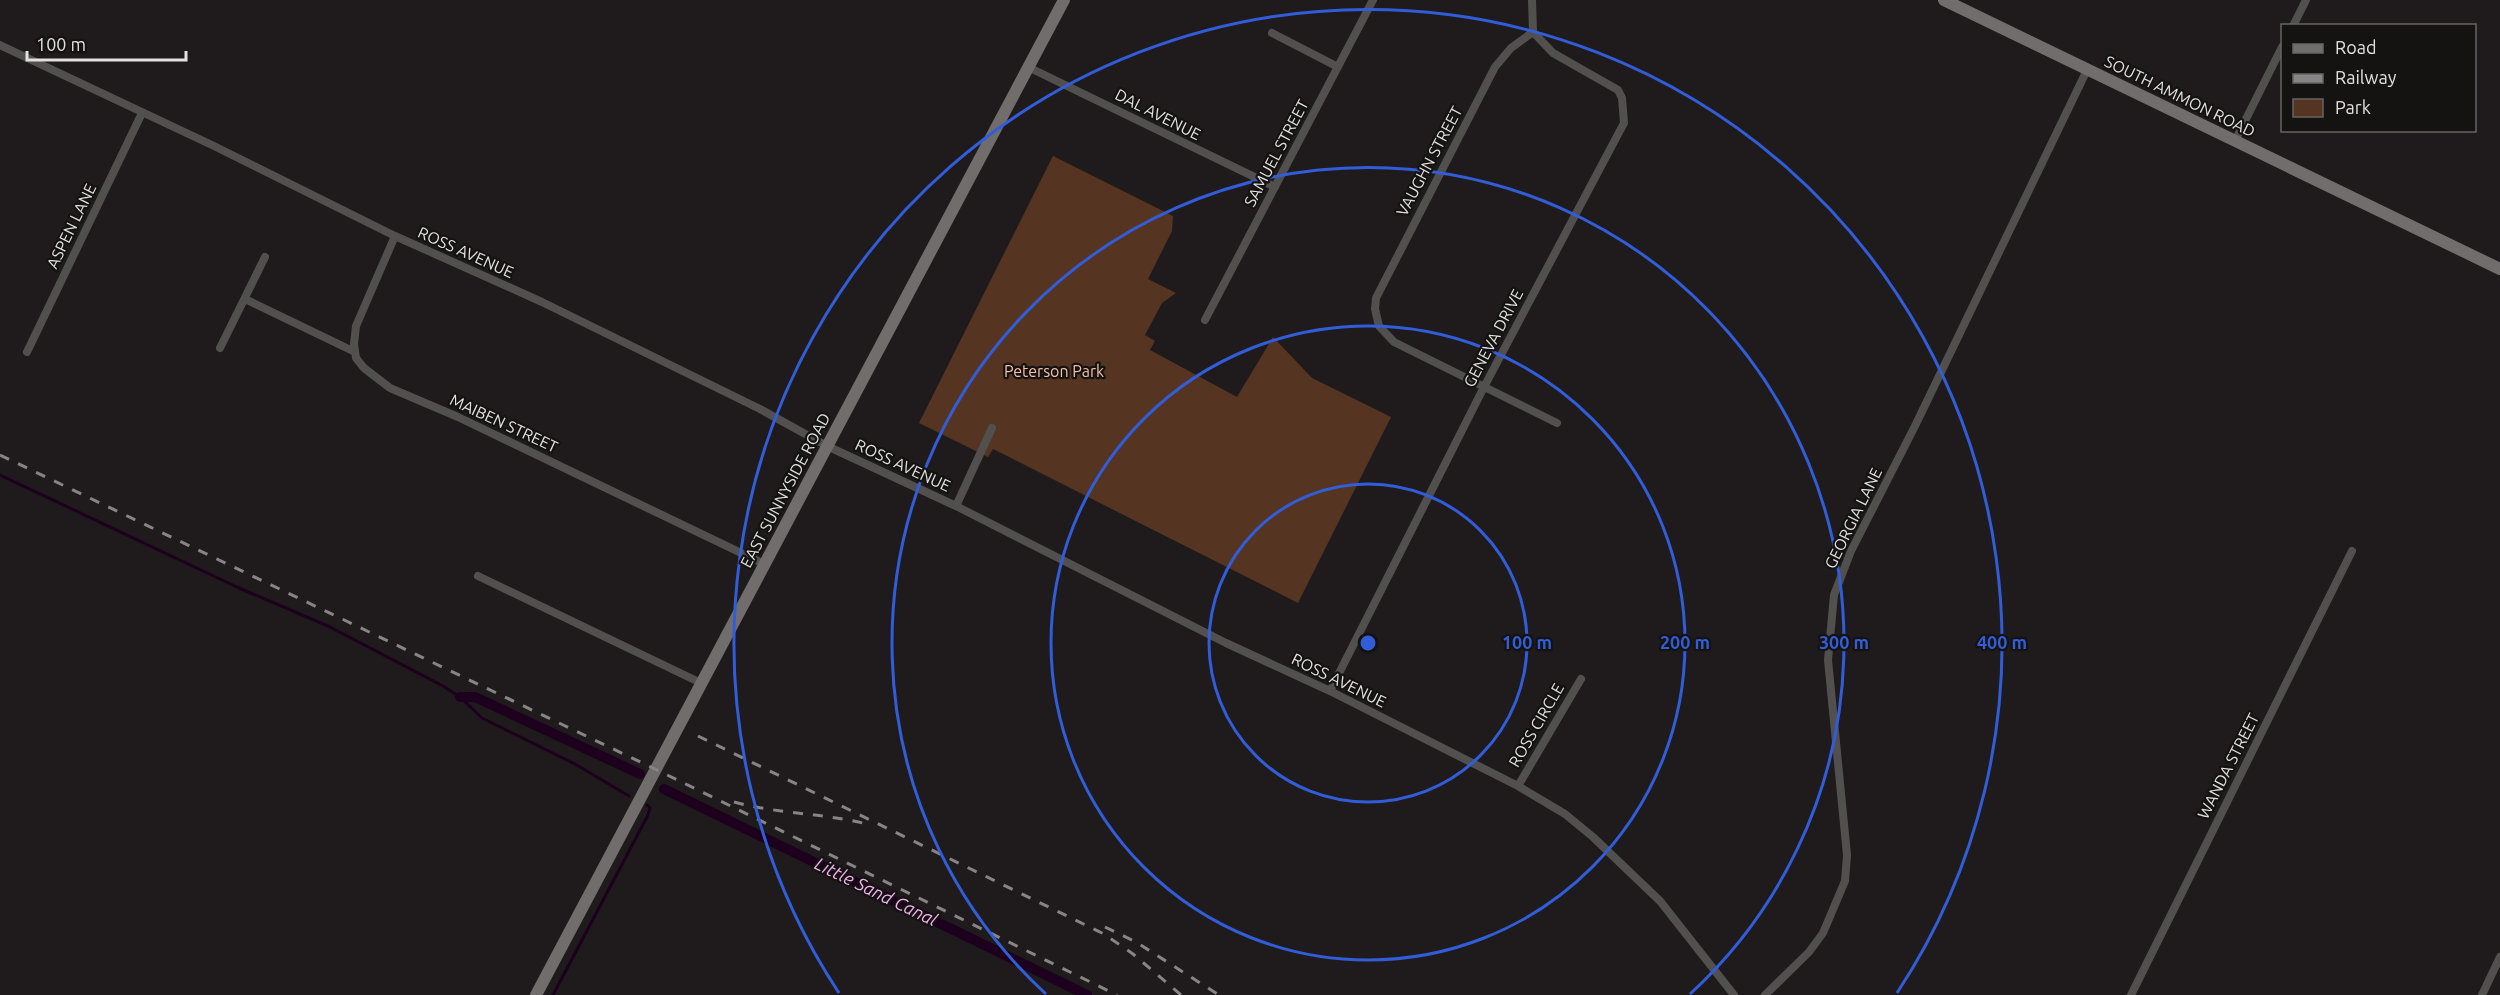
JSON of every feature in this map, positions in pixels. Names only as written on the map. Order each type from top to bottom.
[{"type":"main road","name":"EAST SUNNYSIDE ROAD","points":[[536,995],[1064,0]]},
{"type":"main road","name":"SOUTH AMMON ROAD","points":[[1944,0],[2500,269]]},
{"type":"street","name":"SAMUEL STREET","points":[[1205,320],[1372,0]]},
{"type":"street","points":[[1532,0],[1533,32]]},
{"type":"street","points":[[2294,24],[2306,0]]},
{"type":"street","name":"VAUGHN STREET","points":[[1485,387],[1420,358],[1394,342],[1379,326],[1374,309],[1376,298],[1496,67],[1510,48],[1533,32]]},
{"type":"street","name":"GENEVA DRIVE","points":[[1330,691],[1485,387],[1624,123],[1622,98],[1618,90],[1553,53],[1533,32]]},
{"type":"street","points":[[1272,33],[1338,67]]},
{"type":"street","name":"ROSS AVENUE","points":[[0,45],[214,146],[395,236],[542,302],[760,409],[827,446],[956,506],[1226,643],[1330,691],[1518,786],[1572,819],[1660,901],[1734,995]]},
{"type":"street","points":[[2235,141],[2281,51]]},
{"type":"street","name":"DAL AVENUE","points":[[1028,67],[1275,187]]},
{"type":"street","name":"GEORGIA LANE","points":[[1765,995],[1809,952],[1823,933],[1845,881],[1847,855],[1828,660],[1830,621],[1836,586],[1851,551],[1915,426],[2087,70]]},
{"type":"street","name":"ASPEN LANE","points":[[27,352],[142,113]]},
{"type":"street","points":[[245,299],[355,352],[356,326],[395,236]]},
{"type":"street","points":[[220,348],[265,257]]},
{"type":"street","name":"MAIBEN STREET","points":[[355,352],[356,358],[364,368],[390,388],[458,417],[764,564]]},
{"type":"street","points":[[1485,387],[1557,423]]},
{"type":"street","points":[[956,506],[992,428]]},
{"type":"street","name":"WANDA STREET","points":[[2131,995],[2352,551]]},
{"type":"street","points":[[478,576],[701,683]]},
{"type":"street","name":"ROSS CIRCLE","points":[[1518,786],[1581,679]]},
{"type":"street","points":[[2481,995],[2500,957]]},
{"type":"green space","name":"Peterson Park","points":[[1053,156],[1173,216],[1172,231],[1148,279],[1176,293],[1162,303],[1145,335],[1155,341],[1150,350],[1237,397],[1273,337],[1312,378],[1391,417],[1298,603],[993,449],[988,457],[919,423]]},
{"type":"waterway","points":[[0,475],[239,588],[328,626],[443,686],[460,697],[482,718],[575,764],[629,796]]},
{"type":"waterway","points":[[460,697],[475,697],[640,774]]},
{"type":"waterway","name":"Little Sand Canal","points":[[664,789],[1087,995]]},
{"type":"waterway","points":[[553,995],[647,817],[650,808],[647,805]]},
{"type":"railway","points":[[0,455],[655,769],[1117,995]]},
{"type":"railway","points":[[698,736],[1104,934],[1133,954],[1181,995]]},
{"type":"railway","points":[[734,802],[867,824]]},
{"type":"railway","points":[[1105,927],[1136,942],[1219,995]]}]
